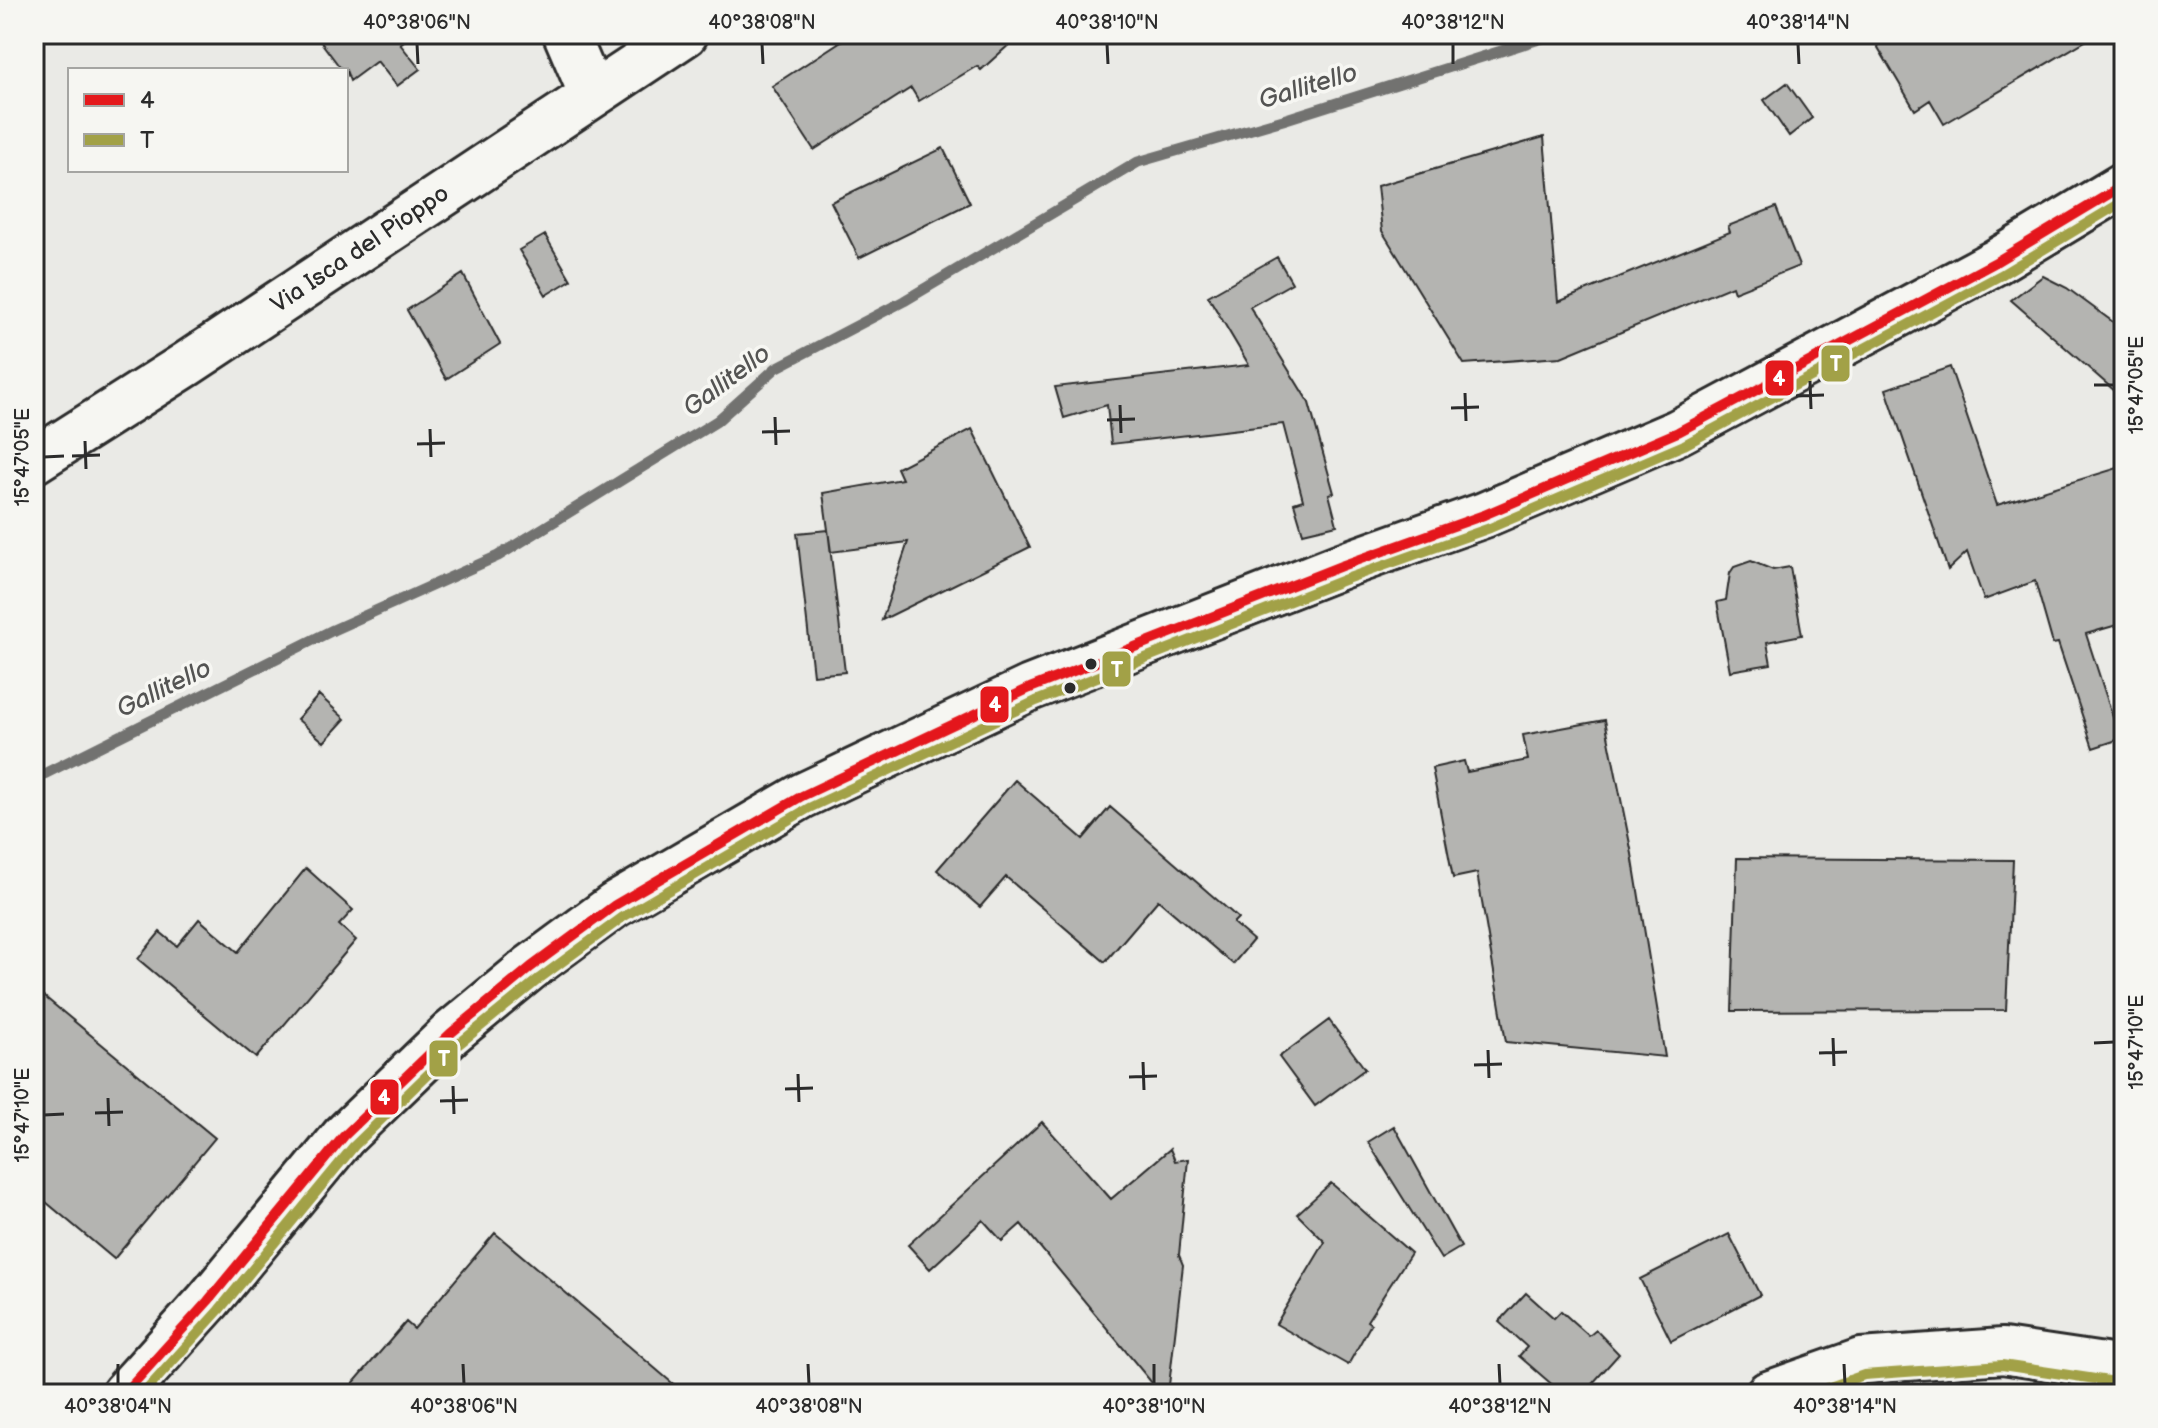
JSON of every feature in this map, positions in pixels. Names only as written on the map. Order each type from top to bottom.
[{"type":"street","points":[[566,34],[592,95]]},
{"type":"street","name":"Via Isca del Pioppo","points":[[34,461],[187,364],[685,34]]},
{"type":"street","points":[[124,1394],[208,1301],[344,1136],[451,1033],[531,967],[615,905],[802,796],[1030,688],[1341,566],[1484,515],[1678,432],[1994,263],[2124,185]]},
{"type":"street","points":[[1768,1394],[1861,1361],[2003,1351],[2124,1369]]},
{"type":"building","points":[[315,34],[413,34],[400,44],[420,69],[397,86],[377,61],[350,81],[348,68],[340,68]]},
{"type":"building","points":[[852,34],[1021,34],[981,70],[977,66],[919,101],[911,88],[814,150],[772,86]]},
{"type":"building","points":[[1870,34],[2097,34],[1944,124],[1930,100],[1915,110]]},
{"type":"building","points":[[1787,83],[1812,118],[1789,136],[1764,100]]},
{"type":"building","points":[[1544,137],[1558,302],[1730,232],[1728,226],[1776,207],[1799,266],[1734,292],[1732,286],[1561,357],[1464,364],[1382,231],[1377,186]]},
{"type":"building","points":[[943,148],[970,203],[859,258],[831,202]]},
{"type":"building","points":[[545,235],[571,280],[546,295],[519,250]]},
{"type":"building","points":[[1277,257],[1292,283],[1250,307],[1309,403],[1334,493],[1329,494],[1337,525],[1303,533],[1294,503],[1303,500],[1283,424],[1111,444],[1107,405],[1064,418],[1055,387],[1249,365],[1208,296]]},
{"type":"building","points":[[463,274],[500,344],[446,379],[407,310]]},
{"type":"building","points":[[2043,276],[2067,288],[2113,322],[2124,336],[2124,399],[2011,300]]},
{"type":"building","points":[[1950,367],[1997,505],[2124,466],[2124,623],[2086,634],[2120,739],[2093,748],[2058,643],[2053,644],[2035,581],[1984,600],[1967,552],[1948,570],[1886,389]]},
{"type":"building","points":[[972,429],[1030,547],[882,620],[908,542],[831,552],[823,493],[902,479],[897,468]]},
{"type":"building","points":[[828,530],[845,672],[813,675],[797,533]]},
{"type":"building","points":[[1751,561],[1773,570],[1790,567],[1802,635],[1767,642],[1771,664],[1730,671],[1717,602],[1726,600],[1730,573],[1734,567]]},
{"type":"building","points":[[319,695],[345,719],[324,742],[297,719]]},
{"type":"building","points":[[1605,720],[1632,854],[1665,1057],[1506,1042],[1477,873],[1453,878],[1432,768],[1464,761],[1467,772],[1528,760],[1523,735]]},
{"type":"building","points":[[1015,780],[1083,839],[1110,807],[1238,918],[1233,923],[1253,940],[1233,964],[1158,900],[1105,962],[1006,877],[980,907],[937,870]]},
{"type":"building","points":[[1737,858],[2013,860],[2006,1010],[1732,1011]]},
{"type":"building","points":[[306,868],[353,910],[339,925],[356,940],[256,1058],[138,959],[160,932],[177,946],[199,919],[238,952]]},
{"type":"building","points":[[34,988],[215,1138],[114,1259],[34,1192]]},
{"type":"building","points":[[1329,1020],[1365,1069],[1315,1106],[1279,1057]]},
{"type":"building","points":[[1042,1122],[1111,1199],[1170,1149],[1175,1161],[1188,1159],[1179,1255],[1183,1265],[1168,1394],[1161,1394],[1021,1224],[1002,1241],[983,1220],[930,1269],[908,1245]]},
{"type":"building","points":[[1394,1126],[1461,1247],[1441,1259],[1368,1142]]},
{"type":"building","points":[[1331,1183],[1411,1253],[1367,1321],[1371,1324],[1348,1365],[1276,1324],[1325,1242],[1297,1214]]},
{"type":"building","points":[[495,1233],[685,1394],[344,1394],[406,1322],[414,1329]]},
{"type":"building","points":[[1729,1234],[1760,1295],[1671,1341],[1640,1279]]},
{"type":"building","points":[[1526,1293],[1554,1318],[1561,1311],[1589,1336],[1596,1330],[1619,1354],[1583,1394],[1563,1394],[1519,1356],[1527,1347],[1499,1322]]},
{"type":"waterway","name":"Gallitello","points":[[34,779],[333,630],[498,556],[717,421],[776,368],[904,301],[1138,162],[1555,34]]},
{"type":"transit line","name":"4","points":[[124,1394],[208,1301],[344,1136],[451,1033],[531,967],[615,905],[802,796],[1030,688],[1341,566],[1484,515],[1678,432],[1994,263],[2124,185]]},
{"type":"transit line","name":"T","points":[[143,1394],[219,1310],[354,1146],[460,1043],[540,978],[623,917],[809,808],[1036,701],[1346,579],[1490,528],[1684,445],[2001,275],[2124,201]]},
{"type":"transit line","name":"T","points":[[1810,1394],[1864,1375],[2002,1365],[2122,1383]]}]
